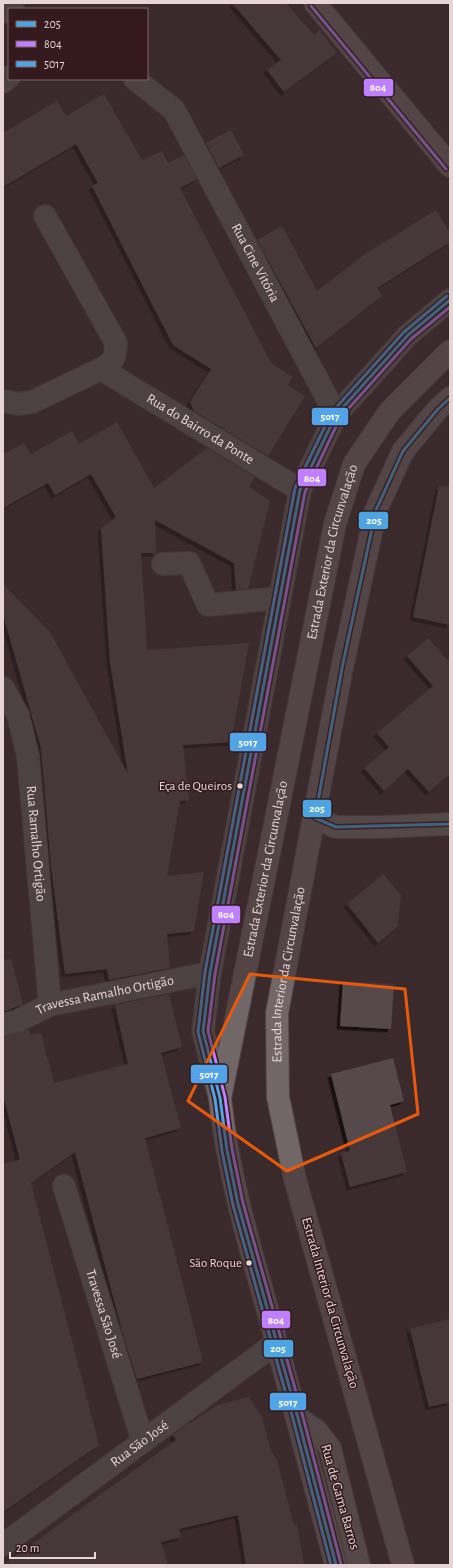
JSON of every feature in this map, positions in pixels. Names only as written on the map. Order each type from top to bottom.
[{"type":"main road","points":[[315,3],[450,166]]},
{"type":"main road","name":"Estrada Exterior da Circunvalação","points":[[336,1565],[298,1418],[238,1204],[227,1150],[220,1098],[338,516],[354,464],[390,411],[450,351]]},
{"type":"main road","name":"Estrada Interior da Circunvalação","points":[[403,1565],[295,1179],[278,1097],[277,1013],[315,818],[342,668],[376,510],[403,451],[438,409],[450,398]]},
{"type":"main road","points":[[315,818],[336,827],[450,824]]},
{"type":"main road","name":"Rua de Gama Barros","points":[[298,1418],[317,1431],[330,1448],[359,1565]]},
{"type":"street","points":[[3,12],[13,3]]},
{"type":"street","name":"Rua Cine Vitória","points":[[136,80],[174,110],[336,415]]},
{"type":"street","points":[[3,401],[18,404],[32,402],[112,363],[116,354],[116,343],[46,216]]},
{"type":"street","points":[[220,1098],[203,1031],[210,973],[300,490],[336,415],[408,335],[450,300]]},
{"type":"street","name":"Rua do Bairro da Ponte","points":[[101,369],[300,490]]},
{"type":"street","points":[[163,564],[189,563],[208,605],[280,598]]},
{"type":"street","name":"Rua Ramalho Ortigão","points":[[3,688],[18,715],[28,756],[50,1005]]},
{"type":"street","name":"Travessa Ramalho Ortigão","points":[[3,1025],[17,1022],[50,1005],[210,973]]},
{"type":"street","name":"Travessa São José","points":[[64,1186],[143,1442]]},
{"type":"street","name":"Rua São José","points":[[3,1544],[276,1343]]},
{"type":"highlighted area","points":[[250,974],[405,989],[418,1114],[287,1171],[188,1101]]},
{"type":"building","points":[[232,3],[286,3],[314,35],[320,30],[337,53],[284,92],[267,70],[281,60]]},
{"type":"building","points":[[104,94],[142,160],[162,151],[168,163],[184,155],[197,179],[180,188],[271,363],[293,377],[287,385],[305,396],[268,456],[194,411],[190,402],[211,369],[173,345],[92,186],[98,183],[76,144],[3,187],[3,133],[57,101],[66,116]]},
{"type":"building","points":[[231,130],[244,155],[219,168],[206,143]]},
{"type":"building","points":[[436,210],[450,233],[450,242],[377,288],[382,296],[316,348],[257,240],[282,226],[317,291],[365,254]]},
{"type":"building","points":[[117,422],[154,488],[207,448],[255,477],[249,487],[270,501],[248,589],[236,590],[234,563],[155,520],[156,553],[141,553],[147,650],[249,643],[231,742],[183,745],[189,800],[180,801],[167,876],[204,872],[194,931],[167,934],[170,968],[109,980],[107,969],[65,974],[51,866],[41,748],[3,614],[3,584],[50,632],[128,774],[110,662],[101,528],[116,517],[91,474],[55,495],[48,483],[3,508],[3,454],[24,443],[31,454],[72,431],[79,444]]},
{"type":"building","points":[[439,486],[450,487],[450,625],[413,617]]},
{"type":"building","points":[[428,638],[450,663],[450,774],[429,792],[408,769],[384,791],[364,768],[389,747],[377,733],[433,686],[407,656]]},
{"type":"building","points":[[383,874],[401,895],[398,926],[378,943],[347,904]]},
{"type":"building","points":[[11,959],[23,1004],[3,1012],[3,960]]},
{"type":"building","points":[[343,981],[394,984],[391,1029],[340,1026]]},
{"type":"building","points":[[169,994],[182,1047],[161,1053],[181,1128],[145,1138],[203,1362],[137,1379],[124,1338],[75,1152],[31,1183],[99,1445],[3,1512],[3,1164],[20,1160],[3,1095],[3,1037],[29,1029],[30,1035],[41,1033],[54,1083],[128,1064],[115,1005]]},
{"type":"building","points":[[393,1058],[404,1101],[390,1105],[407,1172],[350,1187],[341,1153],[350,1151],[331,1074]]},
{"type":"building","points":[[450,1319],[450,1402],[429,1407],[410,1329]]},
{"type":"building","points":[[249,1397],[262,1417],[271,1451],[277,1460],[294,1525],[297,1524],[304,1565],[246,1565],[238,1515],[179,1529],[181,1537],[161,1542],[168,1565],[3,1565],[176,1440],[173,1435],[185,1426],[218,1405]]},
{"type":"transit line","name":"804","points":[[311,6],[446,169]]},
{"type":"transit line","name":"5017","points":[[331,1565],[293,1419],[233,1205],[222,1151],[215,1099],[198,1032],[205,972],[295,488],[332,412],[404,332],[447,296]]},
{"type":"transit line","name":"205","points":[[336,1565],[298,1418],[238,1204],[227,1150],[220,1098],[203,1031],[210,973],[300,490],[336,415],[408,335],[450,300]]},
{"type":"transit line","name":"804","points":[[341,1564],[303,1417],[243,1203],[232,1149],[225,1097],[208,1031],[215,974],[305,492],[340,418],[411,339],[450,307]]},
{"type":"transit line","name":"205","points":[[450,398],[438,409],[403,451],[376,510],[342,668],[315,818],[336,827],[450,824]]},
{"type":"place","name":"Eça de Queiros","points":[[240,786]]},
{"type":"place","name":"São Roque","points":[[249,1263]]}]
